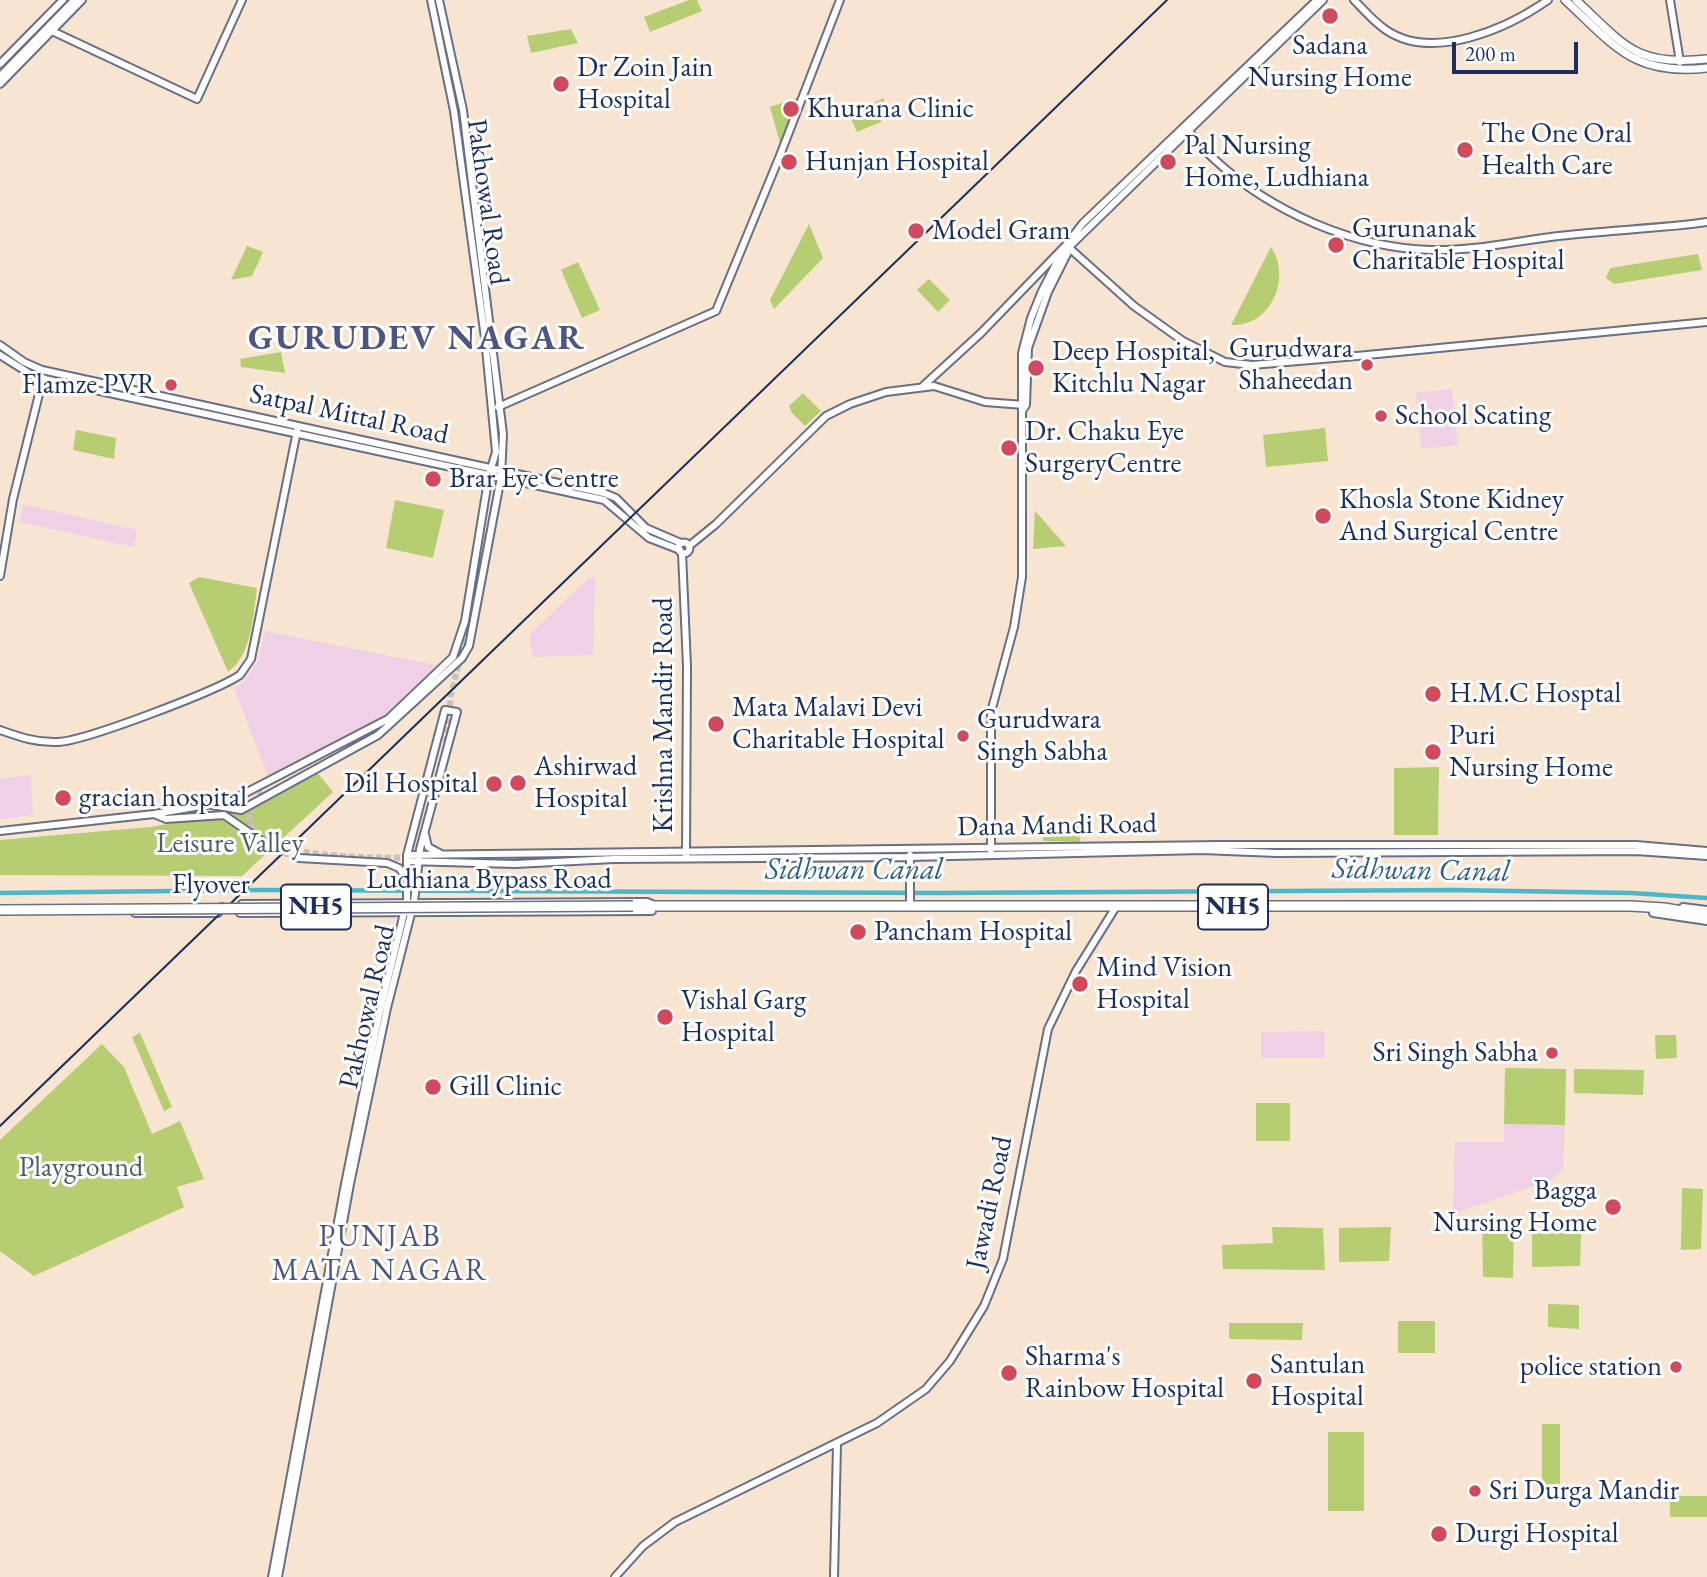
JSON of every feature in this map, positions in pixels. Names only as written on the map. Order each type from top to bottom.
[{"type":"highway","name":"Ludhiana Bypass Road","points":[[652,907],[910,903],[1671,910]]},
{"type":"highway","name":"Ludhiana Bypass Road","points":[[652,907],[1653,913]]},
{"type":"highway","name":"Flyover","points":[[0,910],[652,907]]},
{"type":"highway","name":"NH5","points":[[1653,913],[1671,910],[1707,913]]},
{"type":"main road","points":[[0,71],[70,0]]},
{"type":"main road","points":[[0,77],[75,0]]},
{"type":"main road","points":[[1565,0],[1634,60],[1671,70],[1707,68]]},
{"type":"main road","points":[[1576,0],[1629,49],[1653,59],[1680,62],[1707,59]]},
{"type":"street","points":[[0,64],[63,0]]},
{"type":"street","points":[[0,84],[82,0]]},
{"type":"street","points":[[52,31],[197,99],[242,0]]},
{"type":"street","name":"Pakhowal Road","points":[[430,0],[454,111],[496,408],[503,434],[502,474],[465,655],[445,668]]},
{"type":"street","name":"Pakhowal Road","points":[[439,0],[463,110],[496,408],[496,452],[490,471],[465,621],[453,657],[445,668]]},
{"type":"street","points":[[496,408],[716,311],[840,0]]},
{"type":"street","points":[[922,387],[981,333],[1317,0]]},
{"type":"street","points":[[1187,130],[1323,0]]},
{"type":"street","points":[[1354,0],[1387,31],[1412,39],[1436,42],[1470,39],[1527,15],[1548,0]]},
{"type":"street","points":[[1671,0],[1680,62]]},
{"type":"street","points":[[1187,130],[1213,159],[1250,188],[1292,213],[1378,244],[1430,250],[1478,248],[1561,236],[1707,222]]},
{"type":"street","points":[[1068,247],[1134,306],[1183,341],[1226,362],[1252,365],[1707,322]]},
{"type":"street","points":[[1068,247],[1028,348],[1023,407],[1022,577],[1014,627],[990,712],[991,852],[1636,851],[1707,856]]},
{"type":"street","name":"Satpal Mittal Road","points":[[0,345],[24,362],[46,371],[490,471]]},
{"type":"street","name":"Satpal Mittal Road","points":[[0,355],[23,372],[43,378],[296,434],[490,471]]},
{"type":"street","points":[[0,576],[13,499],[43,378]]},
{"type":"street","points":[[490,471],[604,500],[649,538],[684,549],[716,524],[826,416],[864,398],[922,387],[950,389],[985,402],[1023,407]]},
{"type":"street","points":[[0,730],[35,742],[61,742],[97,731],[240,675],[251,660],[254,648],[298,426]]},
{"type":"street","name":"Krishna Mandir Road","points":[[684,549],[686,855]]},
{"type":"street","points":[[0,831],[154,814],[230,801],[388,719],[445,668]]},
{"type":"street","points":[[210,805],[242,810],[366,741],[387,728],[445,668]]},
{"type":"street","name":"Pakhowal Road","points":[[278,1577],[348,1196],[410,902],[409,881],[413,858],[445,710],[457,712],[422,836],[413,858],[417,873],[409,881]]},
{"type":"street","points":[[263,793],[383,729],[388,719]]},
{"type":"street","points":[[154,814],[166,819],[223,815],[275,850]]},
{"type":"street","points":[[422,836],[428,847],[446,855]]},
{"type":"street","name":"Dana Mandi Road","points":[[413,858],[446,855],[991,852],[1221,845],[1636,845],[1707,850]]},
{"type":"street","points":[[910,853],[910,903]]},
{"type":"street","points":[[534,857],[544,855],[549,862]]},
{"type":"street","points":[[413,858],[439,863],[549,862],[686,855]]},
{"type":"street","points":[[299,858],[387,863],[399,868],[409,881]]},
{"type":"street","points":[[417,873],[439,863]]},
{"type":"street","name":"Ludhiana Bypass Road","points":[[410,902],[652,907],[240,913],[242,904],[410,902]]},
{"type":"street","points":[[0,910],[218,913]]},
{"type":"street","name":"Jawadi Road","points":[[615,1577],[643,1546],[675,1522],[837,1445],[877,1423],[934,1381],[984,1306],[999,1273],[1008,1238],[1045,1038],[1061,999],[1114,910]]},
{"type":"street","name":"Pakhowal Road","points":[[272,1577],[379,1015],[408,912]]},
{"type":"street","points":[[1653,913],[1707,921]]},
{"type":"street","points":[[834,1577],[837,1445]]},
{"type":"shaded area","points":[[1452,389],[1458,445],[1421,449],[1416,393]]},
{"type":"shaded area","points":[[23,504],[137,530],[134,547],[20,522]]},
{"type":"shaded area","points":[[589,578],[595,578],[593,655],[533,657],[529,635]]},
{"type":"shaded area","points":[[265,631],[436,665],[387,718],[269,779],[234,688],[243,683],[258,661]]},
{"type":"shaded area","points":[[31,775],[33,815],[0,819],[0,779]]},
{"type":"shaded area","points":[[1325,1031],[1324,1058],[1261,1058],[1261,1032]]},
{"type":"shaded area","points":[[1504,1124],[1565,1125],[1563,1169],[1553,1179],[1453,1214],[1455,1142],[1504,1142]]},
{"type":"green space","points":[[689,0],[697,0],[702,11],[650,32],[644,17]]},
{"type":"green space","points":[[571,29],[578,43],[531,53],[527,36]]},
{"type":"green space","points":[[799,97],[782,143],[780,143],[770,107]]},
{"type":"green space","points":[[884,98],[881,122],[857,132],[849,114]]},
{"type":"green space","points":[[809,224],[823,258],[774,309],[770,300]]},
{"type":"green space","points":[[247,246],[263,252],[252,276],[231,280]]},
{"type":"green space","points":[[1271,247],[1277,259],[1279,273],[1274,298],[1257,318],[1231,325]]},
{"type":"green space","points":[[1698,254],[1702,270],[1614,284],[1606,278],[1610,268]]},
{"type":"green space","points":[[578,262],[600,310],[582,318],[561,270]]},
{"type":"green space","points":[[929,279],[950,300],[938,312],[917,290]]},
{"type":"green space","points":[[281,352],[285,373],[241,367],[240,359]]},
{"type":"green space","points":[[803,393],[821,411],[805,426],[789,406]]},
{"type":"green space","points":[[1325,428],[1328,461],[1266,467],[1263,435]]},
{"type":"green space","points":[[76,430],[116,438],[114,459],[73,450]]},
{"type":"green space","points":[[395,500],[444,510],[433,558],[386,548]]},
{"type":"green space","points":[[1035,511],[1066,546],[1033,549]]},
{"type":"green space","points":[[199,577],[257,588],[247,645],[236,665],[228,672],[189,583]]},
{"type":"green space","points":[[1439,767],[1438,835],[1394,835],[1394,768]]},
{"type":"green space","name":"Leisure Valley","points":[[317,772],[333,792],[242,876],[0,875],[0,840],[150,827],[214,816]]},
{"type":"green space","points":[[1043,825],[1081,825],[1080,842],[1043,841]]},
{"type":"green space","points":[[140,1033],[172,1107],[164,1111],[132,1037]]},
{"type":"green space","points":[[1655,1035],[1676,1035],[1677,1058],[1656,1059]]},
{"type":"green space","name":"Playground","points":[[102,1044],[124,1067],[152,1134],[180,1121],[204,1179],[177,1187],[184,1207],[34,1276],[0,1251],[0,1140]]},
{"type":"green space","points":[[1505,1068],[1566,1069],[1565,1125],[1504,1124]]},
{"type":"green space","points":[[1574,1069],[1644,1070],[1643,1095],[1574,1093]]},
{"type":"green space","points":[[1256,1103],[1290,1103],[1290,1141],[1256,1141]]},
{"type":"green space","points":[[1682,1188],[1703,1189],[1701,1249],[1681,1250]]},
{"type":"green space","points":[[1482,1219],[1514,1227],[1513,1278],[1483,1277]]},
{"type":"green space","points":[[1272,1227],[1323,1228],[1325,1270],[1223,1269],[1222,1245],[1273,1243]]},
{"type":"green space","points":[[1391,1227],[1389,1261],[1339,1262],[1339,1228]]},
{"type":"green space","points":[[1532,1230],[1581,1231],[1580,1266],[1532,1267]]},
{"type":"green space","points":[[1548,1304],[1579,1305],[1579,1329],[1548,1327]]},
{"type":"green space","points":[[1398,1321],[1435,1321],[1435,1353],[1398,1353]]},
{"type":"green space","points":[[1229,1323],[1303,1323],[1302,1340],[1229,1339]]},
{"type":"green space","points":[[1542,1424],[1560,1424],[1560,1489],[1542,1488]]},
{"type":"green space","points":[[1328,1432],[1364,1432],[1364,1511],[1328,1511]]},
{"type":"green space","points":[[1670,1496],[1707,1496],[1707,1517],[1670,1517]]},
{"type":"waterway","name":"Sidhwan Canal","points":[[0,893],[260,890],[938,893],[1453,890],[1631,893],[1707,898]]},
{"type":"tunnel","points":[[446,742],[451,695],[471,613],[485,534]]},
{"type":"tunnel","points":[[263,792],[252,804],[250,820],[257,833],[272,843],[320,854],[411,858]]},
{"type":"tunnel","points":[[275,850],[299,858]]},
{"type":"tunnel","points":[[426,859],[534,857]]},
{"type":"railway","points":[[0,1126],[1167,0]]},
{"type":"place","name":"Sadana Nursing Home","points":[[1330,16]]},
{"type":"place","name":"Dr Zoin Jain Hospital","points":[[561,84]]},
{"type":"place","name":"Khurana Clinic","points":[[791,109]]},
{"type":"place","name":"The One Oral Health Care","points":[[1465,150]]},
{"type":"place","name":"Hunjan Hospital","points":[[789,162]]},
{"type":"place","name":"Pal Nursing Home, Ludhiana","points":[[1168,162]]},
{"type":"place","name":"Model Gram","points":[[916,231]]},
{"type":"place","name":"Gurunanak Charitable Hospital","points":[[1336,245]]},
{"type":"place","name":"Gurudwara Shaheedan","points":[[1367,365]]},
{"type":"place","name":"Deep Hospital, Kitchlu Nagar","points":[[1036,368]]},
{"type":"place","name":"Flamze PVR","points":[[171,385]]},
{"type":"place","name":"School Scating","points":[[1381,416]]},
{"type":"place","name":"Dr. Chaku Eye SurgeryCentre","points":[[1009,448]]},
{"type":"place","name":"Brar Eye Centre","points":[[433,479]]},
{"type":"place","name":"Khosla Stone Kidney And Surgical Centre","points":[[1323,516]]},
{"type":"place","name":"H.M.C Hosptal","points":[[1433,694]]},
{"type":"place","name":"Mata Malavi Devi Charitable Hospital","points":[[716,724]]},
{"type":"place","name":"Gurudwara Singh Sabha","points":[[963,736]]},
{"type":"place","name":"Puri Nursing Home","points":[[1433,752]]},
{"type":"place","name":"Ashirwad Hospital","points":[[518,783]]},
{"type":"place","name":"Dil Hospital","points":[[494,784]]},
{"type":"place","name":"gracian hospital","points":[[63,798]]},
{"type":"place","name":"Pancham Hospital","points":[[858,932]]},
{"type":"place","name":"Mind Vision Hospital","points":[[1080,984]]},
{"type":"place","name":"Vishal Garg Hospital","points":[[665,1017]]},
{"type":"place","name":"Sri Singh Sabha","points":[[1552,1053]]},
{"type":"place","name":"Gill Clinic","points":[[433,1087]]},
{"type":"place","name":"Bagga Nursing Home","points":[[1613,1207]]},
{"type":"place","name":"police station","points":[[1676,1367]]},
{"type":"place","name":"Sharma's Rainbow Hospital","points":[[1009,1373]]},
{"type":"place","name":"Santulan Hospital","points":[[1254,1381]]},
{"type":"place","name":"Sri Durga Mandir","points":[[1475,1491]]},
{"type":"place","name":"Durgi Hospital","points":[[1439,1534]]},
{"type":"district","name":"GURUDEV NAGAR","points":[[417,339]]},
{"type":"district","name":"PUNJAB MATA NAGAR","points":[[380,1255]]}]
